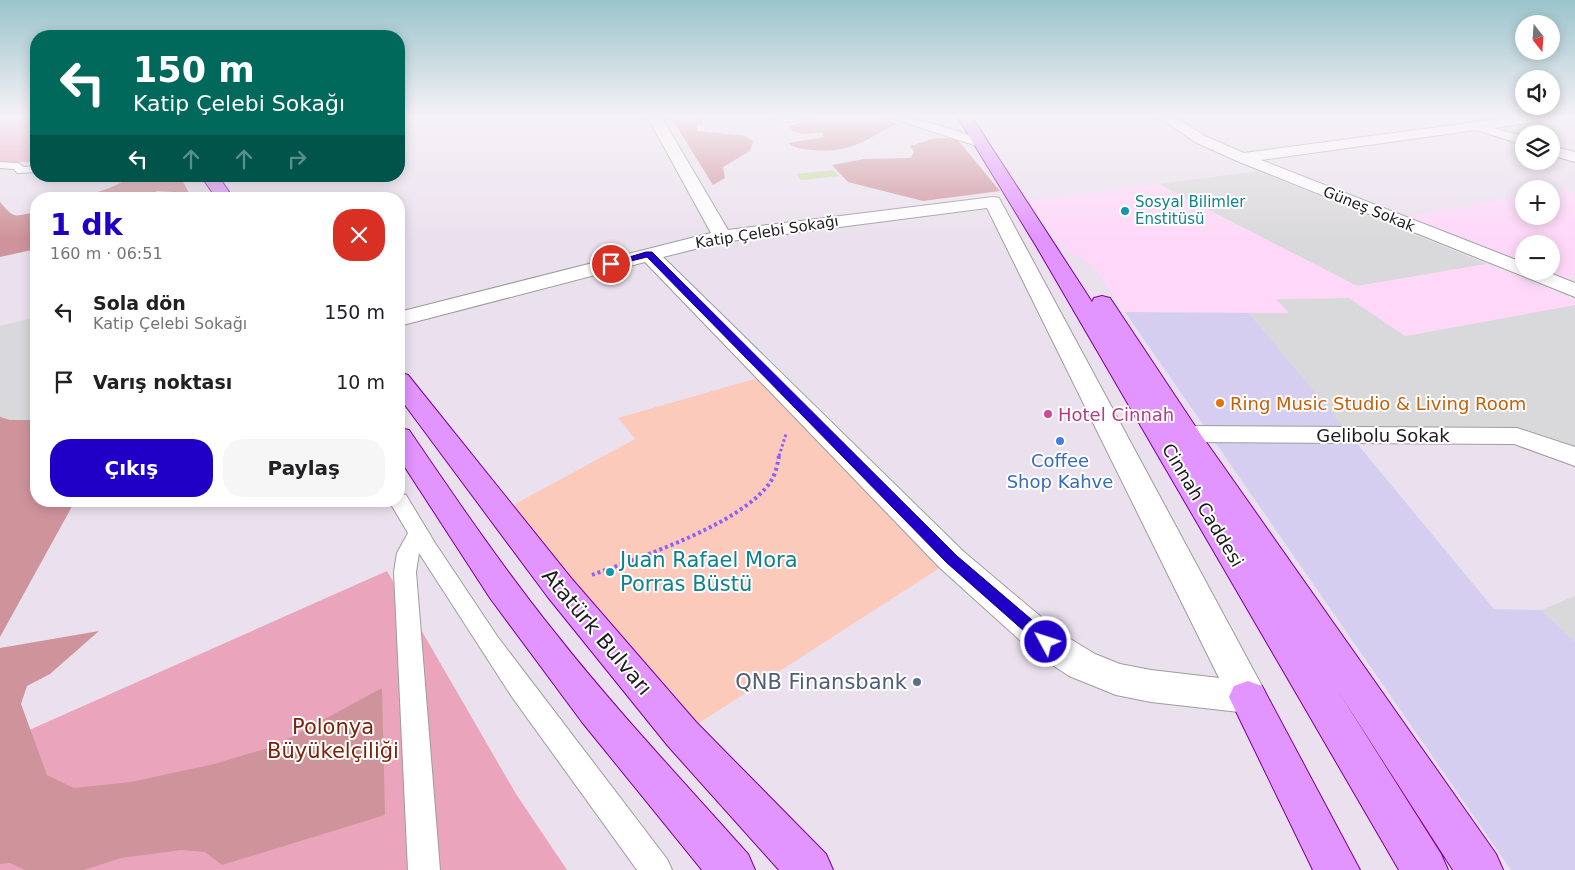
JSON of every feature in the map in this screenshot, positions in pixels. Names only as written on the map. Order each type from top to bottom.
[{"type":"main road","name":"Cinnah Caddesi","points":[[990,157],[1425,870]]},
{"type":"main road","points":[[1048,249],[1065,257],[1080,269],[1187,434],[1480,870]]},
{"type":"main road","name":"Atatürk Bulvarı","points":[[405,388],[559,587],[682,734],[810,870]]},
{"type":"main road","points":[[405,445],[452,518],[518,612],[577,686],[732,870]]},
{"type":"main road","points":[[1248,697],[1337,870]]},
{"type":"street","points":[[677,157],[722,236]]},
{"type":"street","name":"Güneş Sokak","points":[[1239,157],[1515,267]]},
{"type":"street","points":[[1242,158],[1252,157]]},
{"type":"street","name":"Katip Çelebi Sokağı","points":[[405,317],[722,236],[993,202],[1248,697]]},
{"type":"street","points":[[649,254],[952,560],[1046,642],[1082,665],[1116,679],[1151,686],[1248,697]]},
{"type":"street","name":"Güneş Sokak","points":[[1548,280],[1575,291]]},
{"type":"street","name":"Gelibolu Sokak","points":[[1187,434],[1517,436],[1575,457]]},
{"type":"lane","points":[[0,165],[18,166],[21,171],[30,170]]},
{"type":"lane","points":[[403,507],[418,534],[527,699],[656,870]]},
{"type":"lane","points":[[418,534],[408,553],[405,572],[424,870]]},
{"type":"path","points":[[559,587],[686,537],[730,514],[758,495],[771,481],[779,463],[784,439],[788,432],[813,421]]},
{"type":"shaded area","points":[[833,170],[839,176],[801,180],[796,174]]},
{"type":"shaded area","points":[[1258,171],[1487,264],[1357,286],[1158,184]]},
{"type":"shaded area","points":[[1158,184],[1357,286],[1487,264],[1515,275],[1515,280],[1526,280],[1575,300],[1575,305],[1405,336],[1349,298],[1276,299],[1289,313],[1125,312],[1095,269],[1081,258],[1066,251],[1027,201]]},
{"type":"shaded area","points":[[1560,189],[1575,194],[1575,276],[1564,279],[1560,277],[1560,235],[1515,235],[1515,259],[1406,217],[1515,197],[1515,225],[1560,225]]},
{"type":"shaded area","points":[[1275,298],[1349,298],[1406,336],[1575,305],[1575,450],[1538,434],[1509,429],[1343,428],[1248,312],[1288,313]]},
{"type":"shaded area","points":[[1125,312],[1248,312],[1494,609],[1541,610],[1575,642],[1575,870],[1511,870]]},
{"type":"shaded area","points":[[30,318],[30,438],[0,450],[0,326]]},
{"type":"shaded area","points":[[768,375],[952,560],[682,734],[500,512],[635,439],[618,418]]},
{"type":"shaded area","points":[[1575,596],[1575,642],[1541,610]]},
{"type":"green space","points":[[0,157],[30,157],[30,162],[0,162]]},
{"type":"green space","points":[[695,157],[741,157],[723,167],[725,178],[713,185]]},
{"type":"green space","points":[[971,157],[1000,191],[923,201],[848,182],[832,165],[864,159]]},
{"type":"green space","points":[[121,182],[183,182],[188,192],[97,192]]},
{"type":"green space","points":[[0,202],[12,214],[30,213],[30,250],[0,257]]},
{"type":"green space","points":[[0,417],[10,420],[30,420],[30,507],[72,507],[0,637]]},
{"type":"green space","name":"Polonya Büyükelçiliği","points":[[387,571],[516,794],[567,870],[0,870],[0,743]]},
{"type":"green space","points":[[99,631],[50,674],[27,686],[21,704],[47,775],[74,788],[131,782],[214,764],[275,746],[382,688],[385,815],[222,865],[205,852],[181,850],[121,858],[84,870],[25,870],[10,863],[0,864],[0,648]]},
{"type":"place","name":"Sosyal Bilimler Enstitüsü","points":[[1125,211]]},
{"type":"place","name":"Ring Music Studio & Living Room","points":[[1220,403]]},
{"type":"place","name":"Hotel Cinnah","points":[[1048,414]]},
{"type":"place","name":"Coffee Shop Kahve","points":[[1060,441]]},
{"type":"place","name":"Juan Rafael Mora Porras Büstü","points":[[610,572]]},
{"type":"place","name":"QNB Finansbank","points":[[917,682]]},
{"type":"route","points":[[611,264],[649,254],[952,560],[1046,642]]}]
